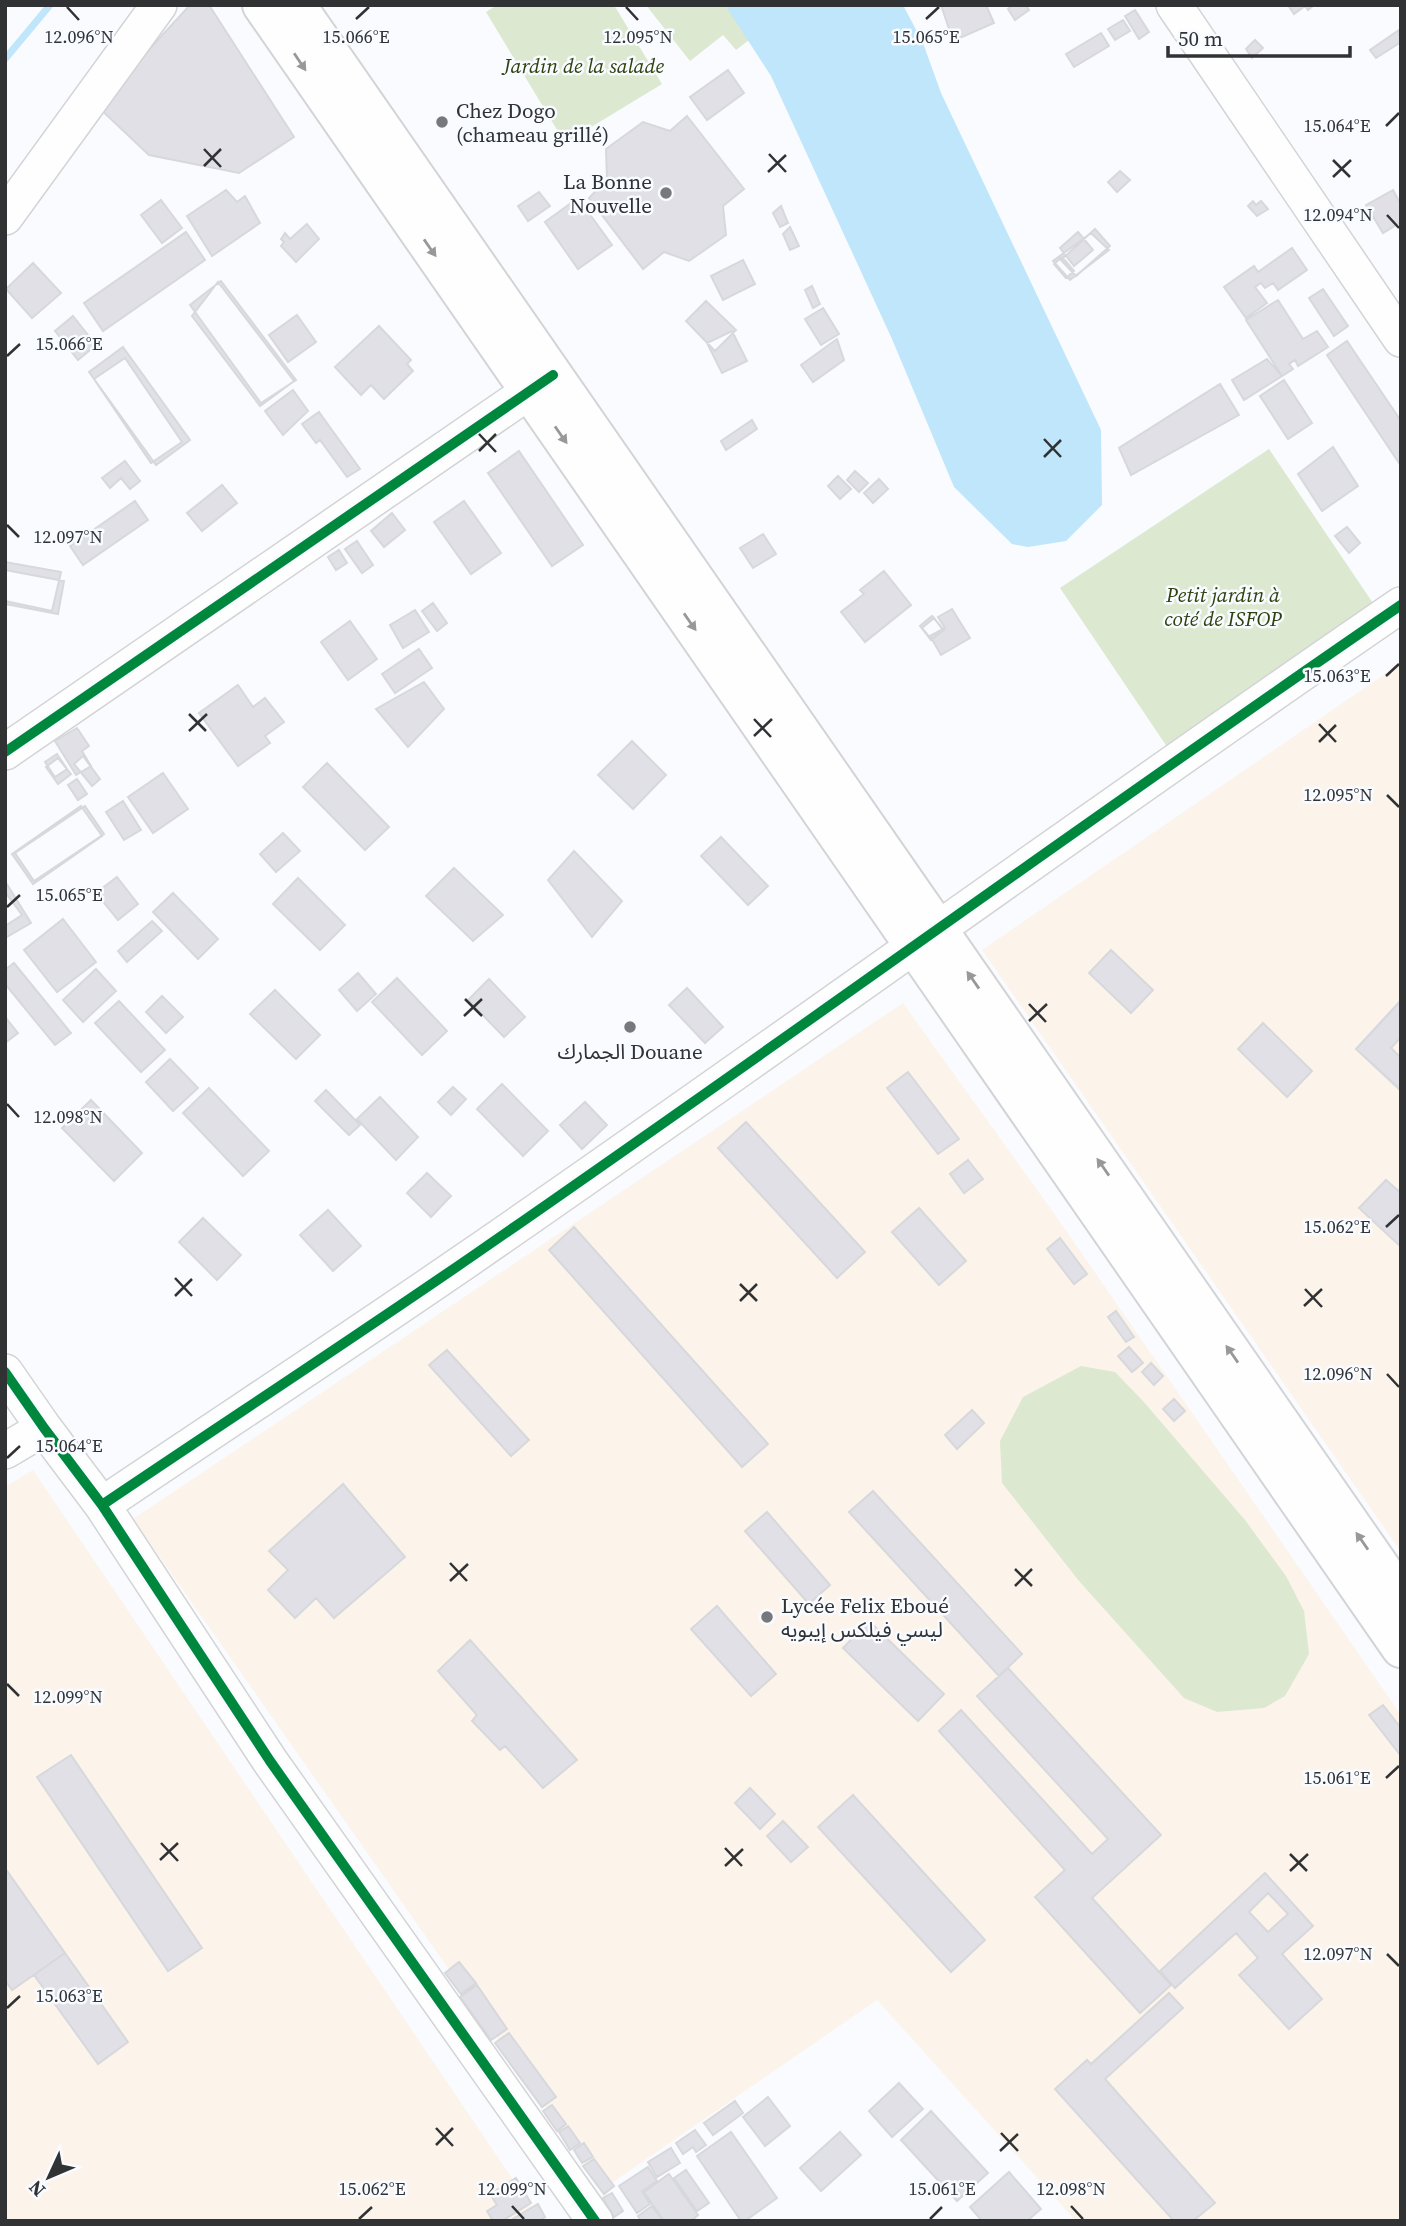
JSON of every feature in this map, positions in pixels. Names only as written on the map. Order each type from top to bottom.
[{"type":"main road","points":[[262,5],[541,382]]},
{"type":"main road","points":[[296,5],[541,382],[926,939],[1401,1648]]},
{"type":"main road","points":[[926,939],[1401,1597]]},
{"type":"street","points":[[5,216],[159,5]]},
{"type":"street","points":[[1174,5],[1401,339]]},
{"type":"street","points":[[5,752],[541,382]]},
{"type":"street","points":[[102,1505],[468,1259],[926,939],[1165,767],[1401,605]]},
{"type":"street","points":[[5,1372],[102,1505],[270,1761],[595,2221]]},
{"type":"street","points":[[5,1451],[44,1428]]},
{"type":"shaded area","points":[[1401,663],[1401,1552],[982,950]]},
{"type":"shaded area","name":"Lycée Felix Eboué ليسي فيلكس إيبويه","points":[[903,1003],[1058,1219],[1401,1715],[1401,2221],[1076,2221],[877,2000],[603,2189],[133,1519]]},
{"type":"shaded area","points":[[33,1470],[541,2221],[5,2221],[5,1487]]},
{"type":"green space","name":"Jardin de la salade","points":[[497,5],[614,5],[662,84],[565,143],[486,12]]},
{"type":"green space","name":"Jardin de la salade","points":[[646,5],[730,5],[754,36],[736,50],[723,35],[690,61]]},
{"type":"green space","name":"Petit jardin à coté de ISFOP","points":[[1269,449],[1387,624],[1178,763],[1060,588]]},
{"type":"green space","points":[[1081,1366],[1115,1372],[1245,1520],[1286,1576],[1304,1611],[1309,1654],[1285,1696],[1264,1708],[1217,1712],[1184,1698],[1079,1581],[1002,1483],[1000,1441],[1023,1397]]},
{"type":"water","points":[[725,5],[903,5],[923,43],[941,93],[1101,430],[1102,505],[1066,541],[1028,547],[1012,544],[954,487],[892,339],[771,76]]},
{"type":"building","points":[[190,5],[209,5],[294,137],[239,173],[149,155],[97,106]]},
{"type":"building","points":[[941,5],[986,5],[994,23],[953,41]]},
{"type":"building","points":[[1013,5],[1026,5],[1029,10],[1015,20],[1008,9]]},
{"type":"building","points":[[1288,5],[1314,5],[1308,10],[1305,6],[1294,14]]},
{"type":"building","points":[[1135,10],[1149,32],[1139,39],[1125,16]]},
{"type":"building","points":[[1123,20],[1130,31],[1115,40],[1108,29]]},
{"type":"building","points":[[1399,30],[1401,42],[1376,58],[1370,50]]},
{"type":"building","points":[[1101,33],[1109,46],[1074,67],[1066,54]]},
{"type":"building","points":[[1255,40],[1263,48],[1252,58],[1246,49]]},
{"type":"building","points":[[728,70],[744,93],[707,120],[690,97]]},
{"type":"building","name":"La Bonne Nouvelle","points":[[687,116],[744,189],[723,206],[726,235],[689,261],[664,252],[643,269],[589,198],[607,179],[606,149],[643,122],[670,131]]},
{"type":"building","points":[[1120,171],[1130,180],[1117,192],[1108,182]]},
{"type":"building","points":[[226,190],[237,202],[245,196],[260,223],[212,256],[187,216]]},
{"type":"building","points":[[1393,190],[1399,201],[1401,200],[1401,222],[1383,233],[1366,205]]},
{"type":"building","points":[[539,192],[550,206],[528,221],[518,206]]},
{"type":"building","points":[[578,198],[612,245],[578,269],[545,222]]},
{"type":"building","points":[[161,200],[182,228],[162,243],[141,215]]},
{"type":"building","points":[[1253,201],[1256,205],[1261,201],[1268,209],[1257,216],[1248,206]]},
{"type":"building","points":[[781,206],[788,223],[780,227],[773,213]]},
{"type":"building","points":[[307,224],[319,239],[296,262],[281,246],[284,242],[281,239],[285,233],[290,239]]},
{"type":"building","points":[[790,227],[799,246],[790,250],[783,234]]},
{"type":"building","points":[[1095,229],[1110,246],[1076,276],[1061,260]]},
{"type":"building","points":[[186,232],[205,260],[103,331],[84,303]]},
{"type":"building","points":[[1078,232],[1093,250],[1074,266],[1060,248]]},
{"type":"building","points":[[1091,233],[1109,250],[1070,280],[1053,261]]},
{"type":"building","points":[[1292,248],[1307,270],[1278,290],[1273,283],[1265,288],[1261,283],[1255,287],[1267,303],[1246,318],[1224,287],[1254,266],[1258,272]]},
{"type":"building","points":[[1062,257],[1074,271],[1066,278],[1054,264]]},
{"type":"building","points":[[743,260],[755,284],[723,300],[711,276]]},
{"type":"building","points":[[33,263],[61,293],[32,318],[6,289]]},
{"type":"building","points":[[221,281],[296,380],[261,403],[190,305]]},
{"type":"building","points":[[218,282],[294,381],[260,406],[192,316]]},
{"type":"building","points":[[812,286],[820,304],[813,308],[805,290]]},
{"type":"building","points":[[1323,289],[1348,326],[1334,336],[1309,298]]},
{"type":"building","points":[[1278,300],[1303,339],[1317,331],[1328,347],[1298,366],[1295,360],[1289,364],[1293,369],[1282,376],[1246,320]]},
{"type":"building","points":[[706,301],[736,330],[715,351],[686,321]]},
{"type":"building","points":[[823,308],[839,334],[821,345],[805,319]]},
{"type":"building","points":[[297,315],[316,342],[288,362],[269,335]]},
{"type":"building","points":[[73,316],[96,345],[78,360],[55,331]]},
{"type":"building","points":[[379,326],[411,360],[407,364],[413,371],[384,399],[371,385],[361,395],[335,367]]},
{"type":"building","points":[[732,331],[747,361],[722,373],[707,343]]},
{"type":"building","points":[[837,339],[844,360],[813,382],[801,365]]},
{"type":"building","points":[[1347,341],[1401,421],[1401,466],[1327,355]]},
{"type":"building","points":[[123,347],[190,440],[156,465],[89,372]]},
{"type":"building","points":[[125,358],[182,442],[151,463],[94,379]]},
{"type":"building","points":[[1267,359],[1282,376],[1244,400],[1232,380]]},
{"type":"building","points":[[1284,380],[1312,423],[1288,439],[1260,396]]},
{"type":"building","points":[[1220,384],[1239,415],[1131,475],[1119,448]]},
{"type":"building","points":[[293,390],[308,411],[283,435],[265,411]]},
{"type":"building","points":[[319,412],[360,469],[347,477],[320,440],[316,443],[302,424]]},
{"type":"building","points":[[752,420],[757,429],[726,450],[721,441]]},
{"type":"building","points":[[1333,447],[1358,486],[1322,511],[1298,474]]},
{"type":"building","points":[[519,451],[583,545],[552,566],[488,473]]},
{"type":"building","points":[[125,461],[140,481],[130,489],[121,478],[110,488],[102,478]]},
{"type":"building","points":[[855,471],[868,483],[859,492],[847,480]]},
{"type":"building","points":[[838,476],[851,489],[840,499],[828,486]]},
{"type":"building","points":[[879,479],[888,489],[873,503],[864,493]]},
{"type":"building","points":[[222,485],[237,503],[202,531],[187,513]]},
{"type":"building","points":[[135,501],[148,520],[83,565],[70,546]]},
{"type":"building","points":[[464,501],[501,553],[471,574],[434,522]]},
{"type":"building","points":[[392,513],[405,530],[384,547],[371,531]]},
{"type":"building","points":[[1347,527],[1360,543],[1349,553],[1335,536]]},
{"type":"building","points":[[763,534],[776,554],[753,568],[740,548]]},
{"type":"building","points":[[357,541],[373,565],[362,573],[345,549]]},
{"type":"building","points":[[339,550],[347,563],[336,570],[328,557]]},
{"type":"building","points":[[5,562],[61,572],[52,611],[5,601]]},
{"type":"building","points":[[5,570],[64,581],[58,614],[5,604]]},
{"type":"building","points":[[884,571],[911,605],[865,642],[841,612],[864,594],[860,590]]},
{"type":"building","points":[[433,603],[447,623],[437,631],[422,611]]},
{"type":"building","points":[[952,609],[970,638],[941,655],[930,636],[945,628],[938,617]]},
{"type":"building","points":[[415,610],[429,632],[403,648],[390,625]]},
{"type":"building","points":[[932,616],[944,630],[931,640],[920,626]]},
{"type":"building","points":[[934,618],[943,630],[931,639],[922,628]]},
{"type":"building","points":[[350,621],[377,659],[348,680],[321,642]]},
{"type":"building","points":[[419,649],[432,668],[395,693],[382,674]]},
{"type":"building","points":[[424,682],[444,709],[408,747],[376,709]]},
{"type":"building","points":[[238,685],[253,707],[265,698],[284,722],[265,736],[270,743],[238,766],[199,713]]},
{"type":"building","points":[[77,728],[89,746],[82,751],[91,766],[76,775],[55,741]]},
{"type":"building","points":[[632,741],[666,775],[633,809],[598,775]]},
{"type":"building","points":[[57,754],[67,769],[55,777],[45,762]]},
{"type":"building","points":[[83,756],[100,779],[92,786],[74,764]]},
{"type":"building","points":[[58,758],[71,774],[58,784],[46,767]]},
{"type":"building","points":[[327,763],[389,827],[365,850],[303,787]]},
{"type":"building","points":[[163,773],[188,809],[153,833],[128,797]]},
{"type":"building","points":[[77,779],[87,794],[78,800],[68,785]]},
{"type":"building","points":[[123,801],[141,830],[124,840],[106,812]]},
{"type":"building","points":[[81,806],[102,836],[33,884],[12,854]]},
{"type":"building","points":[[85,806],[104,834],[34,881],[15,853]]},
{"type":"building","points":[[283,833],[300,851],[276,872],[260,854]]},
{"type":"building","points":[[721,837],[768,886],[748,905],[701,856]]},
{"type":"building","points":[[574,851],[622,901],[592,937],[548,880]]},
{"type":"building","points":[[454,868],[503,915],[473,941],[426,896]]},
{"type":"building","points":[[117,877],[138,904],[118,920],[96,893]]},
{"type":"building","points":[[298,878],[345,925],[320,950],[273,904]]},
{"type":"building","points":[[5,881],[31,923],[5,938]]},
{"type":"building","points":[[5,892],[22,915],[5,926]]},
{"type":"building","points":[[173,893],[218,939],[198,959],[153,912]]},
{"type":"building","points":[[63,919],[96,962],[57,992],[24,950]]},
{"type":"building","points":[[152,921],[162,931],[127,962],[118,951]]},
{"type":"building","points":[[1111,950],[1153,990],[1131,1013],[1089,973]]},
{"type":"building","points":[[14,963],[71,1033],[55,1045],[5,984],[5,970]]},
{"type":"building","points":[[96,969],[116,991],[83,1022],[63,1000]]},
{"type":"building","points":[[358,973],[376,994],[357,1011],[339,990]]},
{"type":"building","points":[[397,978],[447,1031],[422,1055],[372,1002]]},
{"type":"building","points":[[489,979],[525,1017],[504,1037],[468,1000]]},
{"type":"building","points":[[687,988],[723,1027],[705,1043],[669,1005]]},
{"type":"building","points":[[275,990],[320,1035],[296,1059],[250,1014]]},
{"type":"building","points":[[162,996],[183,1017],[166,1033],[146,1012]]},
{"type":"building","points":[[1401,1000],[1401,1090],[1356,1049]]},
{"type":"building","points":[[119,1001],[165,1050],[141,1072],[95,1023]]},
{"type":"building","points":[[1401,1001],[1401,1037],[1391,1048],[1401,1058],[1401,1091],[1356,1049]]},
{"type":"building","points":[[1401,1001],[1401,1091],[1356,1049]]},
{"type":"building","points":[[5,1017],[18,1033],[5,1043]]},
{"type":"building","points":[[1263,1023],[1312,1071],[1287,1097],[1238,1049]]},
{"type":"building","points":[[170,1059],[198,1088],[173,1111],[146,1082]]},
{"type":"building","points":[[908,1072],[959,1139],[938,1154],[887,1088]]},
{"type":"building","points":[[502,1084],[548,1131],[523,1156],[477,1109]]},
{"type":"building","points":[[453,1087],[466,1099],[451,1115],[438,1102]]},
{"type":"building","points":[[209,1088],[269,1151],[243,1176],[183,1113]]},
{"type":"building","points":[[326,1090],[360,1125],[349,1135],[315,1101]]},
{"type":"building","points":[[380,1097],[418,1137],[396,1160],[357,1119]]},
{"type":"building","points":[[91,1100],[142,1153],[114,1181],[62,1128]]},
{"type":"building","points":[[585,1102],[607,1125],[582,1149],[560,1125]]},
{"type":"building","points":[[746,1122],[865,1252],[837,1278],[718,1148]]},
{"type":"building","points":[[968,1160],[983,1179],[964,1193],[950,1174]]},
{"type":"building","points":[[427,1173],[451,1196],[431,1217],[407,1193]]},
{"type":"building","points":[[1386,1180],[1401,1193],[1401,1247],[1359,1208]]},
{"type":"building","points":[[919,1208],[966,1261],[939,1285],[892,1232]]},
{"type":"building","points":[[328,1210],[361,1246],[333,1271],[300,1235]]},
{"type":"building","points":[[203,1218],[241,1255],[217,1280],[179,1242]]},
{"type":"building","points":[[574,1227],[768,1444],[742,1467],[549,1250]]},
{"type":"building","points":[[1060,1238],[1087,1274],[1074,1284],[1047,1249]]},
{"type":"building","points":[[1116,1311],[1134,1337],[1126,1342],[1108,1317]]},
{"type":"building","points":[[1129,1347],[1143,1363],[1132,1372],[1118,1356]]},
{"type":"building","points":[[447,1350],[529,1440],[511,1456],[429,1365]]},
{"type":"building","points":[[1151,1363],[1163,1376],[1154,1385],[1142,1372]]},
{"type":"building","points":[[1174,1399],[1185,1411],[1174,1421],[1163,1409]]},
{"type":"building","points":[[972,1410],[984,1423],[957,1449],[945,1435]]},
{"type":"building","points":[[343,1484],[405,1557],[334,1618],[316,1598],[295,1618],[268,1590],[288,1570],[269,1551]]},
{"type":"building","points":[[873,1491],[1022,1654],[999,1676],[849,1512]]},
{"type":"building","points":[[767,1512],[830,1585],[809,1604],[745,1531]]},
{"type":"building","points":[[717,1606],[776,1674],[751,1696],[691,1629]]},
{"type":"building","points":[[869,1621],[944,1694],[918,1721],[843,1648]]},
{"type":"building","points":[[470,1640],[577,1760],[543,1788],[505,1746],[500,1750],[472,1721],[477,1715],[438,1671]]},
{"type":"building","points":[[1008,1668],[1161,1835],[1092,1898],[1171,1985],[1140,2013],[1035,1897],[1065,1870],[939,1731],[961,1710],[1092,1854],[1108,1839],[977,1696]]},
{"type":"building","points":[[1383,1705],[1401,1728],[1401,1756],[1369,1715]]},
{"type":"building","points":[[71,1755],[202,1948],[168,1971],[37,1777]]},
{"type":"building","points":[[750,1788],[775,1814],[760,1829],[735,1803]]},
{"type":"building","points":[[853,1795],[985,1940],[951,1972],[818,1827]]},
{"type":"building","points":[[783,1821],[808,1847],[791,1862],[767,1836]]},
{"type":"building","points":[[5,1868],[65,1953],[12,1990],[5,1980]]},
{"type":"building","points":[[1265,1873],[1313,1926],[1282,1954],[1322,1999],[1289,2029],[1239,1975],[1258,1958],[1236,1933],[1175,1988],[1160,1971]],"holes":[[[1268,1893],[1288,1914],[1268,1932],[1249,1912]]]},
{"type":"building","points":[[65,1953],[128,2042],[98,2064],[34,1975]]},
{"type":"building","points":[[459,1962],[476,1983],[461,1994],[445,1973]]},
{"type":"building","points":[[477,1985],[507,2029],[491,2040],[460,1997]]},
{"type":"building","points":[[1169,1993],[1183,2008],[1105,2079],[1215,2203],[1193,2221],[1174,2221],[1055,2089],[1087,2060],[1091,2064]]},
{"type":"building","points":[[509,2033],[556,2097],[542,2107],[495,2043]]},
{"type":"building","points":[[899,2083],[923,2109],[892,2137],[869,2111]]},
{"type":"building","points":[[768,2097],[790,2126],[765,2146],[743,2117]]},
{"type":"building","points":[[735,2101],[743,2113],[713,2135],[704,2123]]},
{"type":"building","points":[[552,2105],[566,2124],[557,2131],[543,2111]]},
{"type":"building","points":[[931,2111],[988,2173],[957,2201],[901,2140]]},
{"type":"building","points":[[568,2126],[580,2143],[570,2150],[559,2132]]},
{"type":"building","points":[[695,2130],[706,2145],[696,2152],[693,2147],[683,2154],[676,2143]]},
{"type":"building","points":[[731,2132],[777,2198],[745,2221],[741,2221],[697,2156]]},
{"type":"building","points":[[840,2132],[861,2155],[821,2191],[800,2168]]},
{"type":"building","points":[[584,2143],[593,2157],[582,2163],[574,2150]]},
{"type":"building","points":[[671,2148],[680,2163],[657,2177],[648,2162]]},
{"type":"building","points":[[594,2159],[614,2186],[604,2194],[583,2166]]},
{"type":"building","points":[[648,2167],[657,2181],[642,2191],[650,2204],[637,2213],[619,2186]]},
{"type":"building","points":[[686,2170],[709,2203],[697,2211],[674,2178]]},
{"type":"building","points":[[1009,2172],[1041,2209],[1027,2221],[982,2221],[970,2207]]},
{"type":"building","points":[[669,2174],[698,2215],[691,2221],[664,2221],[644,2192]]},
{"type":"building","points":[[516,2178],[531,2203],[502,2221],[493,2221],[487,2211],[497,2205],[490,2194]]},
{"type":"building","points":[[612,2193],[623,2211],[614,2217],[603,2198]]},
{"type":"building","points":[[538,2204],[545,2217],[538,2221],[513,2219]]},
{"type":"building","points":[[652,2206],[663,2221],[641,2221],[638,2216]]},
{"type":"waterway","points":[[5,59],[50,5]]},
{"type":"cycle path","points":[[5,752],[553,375]]},
{"type":"cycle path","points":[[102,1505],[471,1257],[1401,605]]},
{"type":"cycle path","points":[[5,1372],[102,1505],[270,1761],[595,2221]]},
{"type":"place","name":"Chez Dogo (chameau grillé)","points":[[442,122]]},
{"type":"place","name":"La Bonne Nouvelle","points":[[666,193]]},
{"type":"place","name":"الجمارك Douane","points":[[630,1027]]},
{"type":"place","name":"Lycée Felix Eboué ليسي فيلكس إيبويه","points":[[767,1617]]}]
